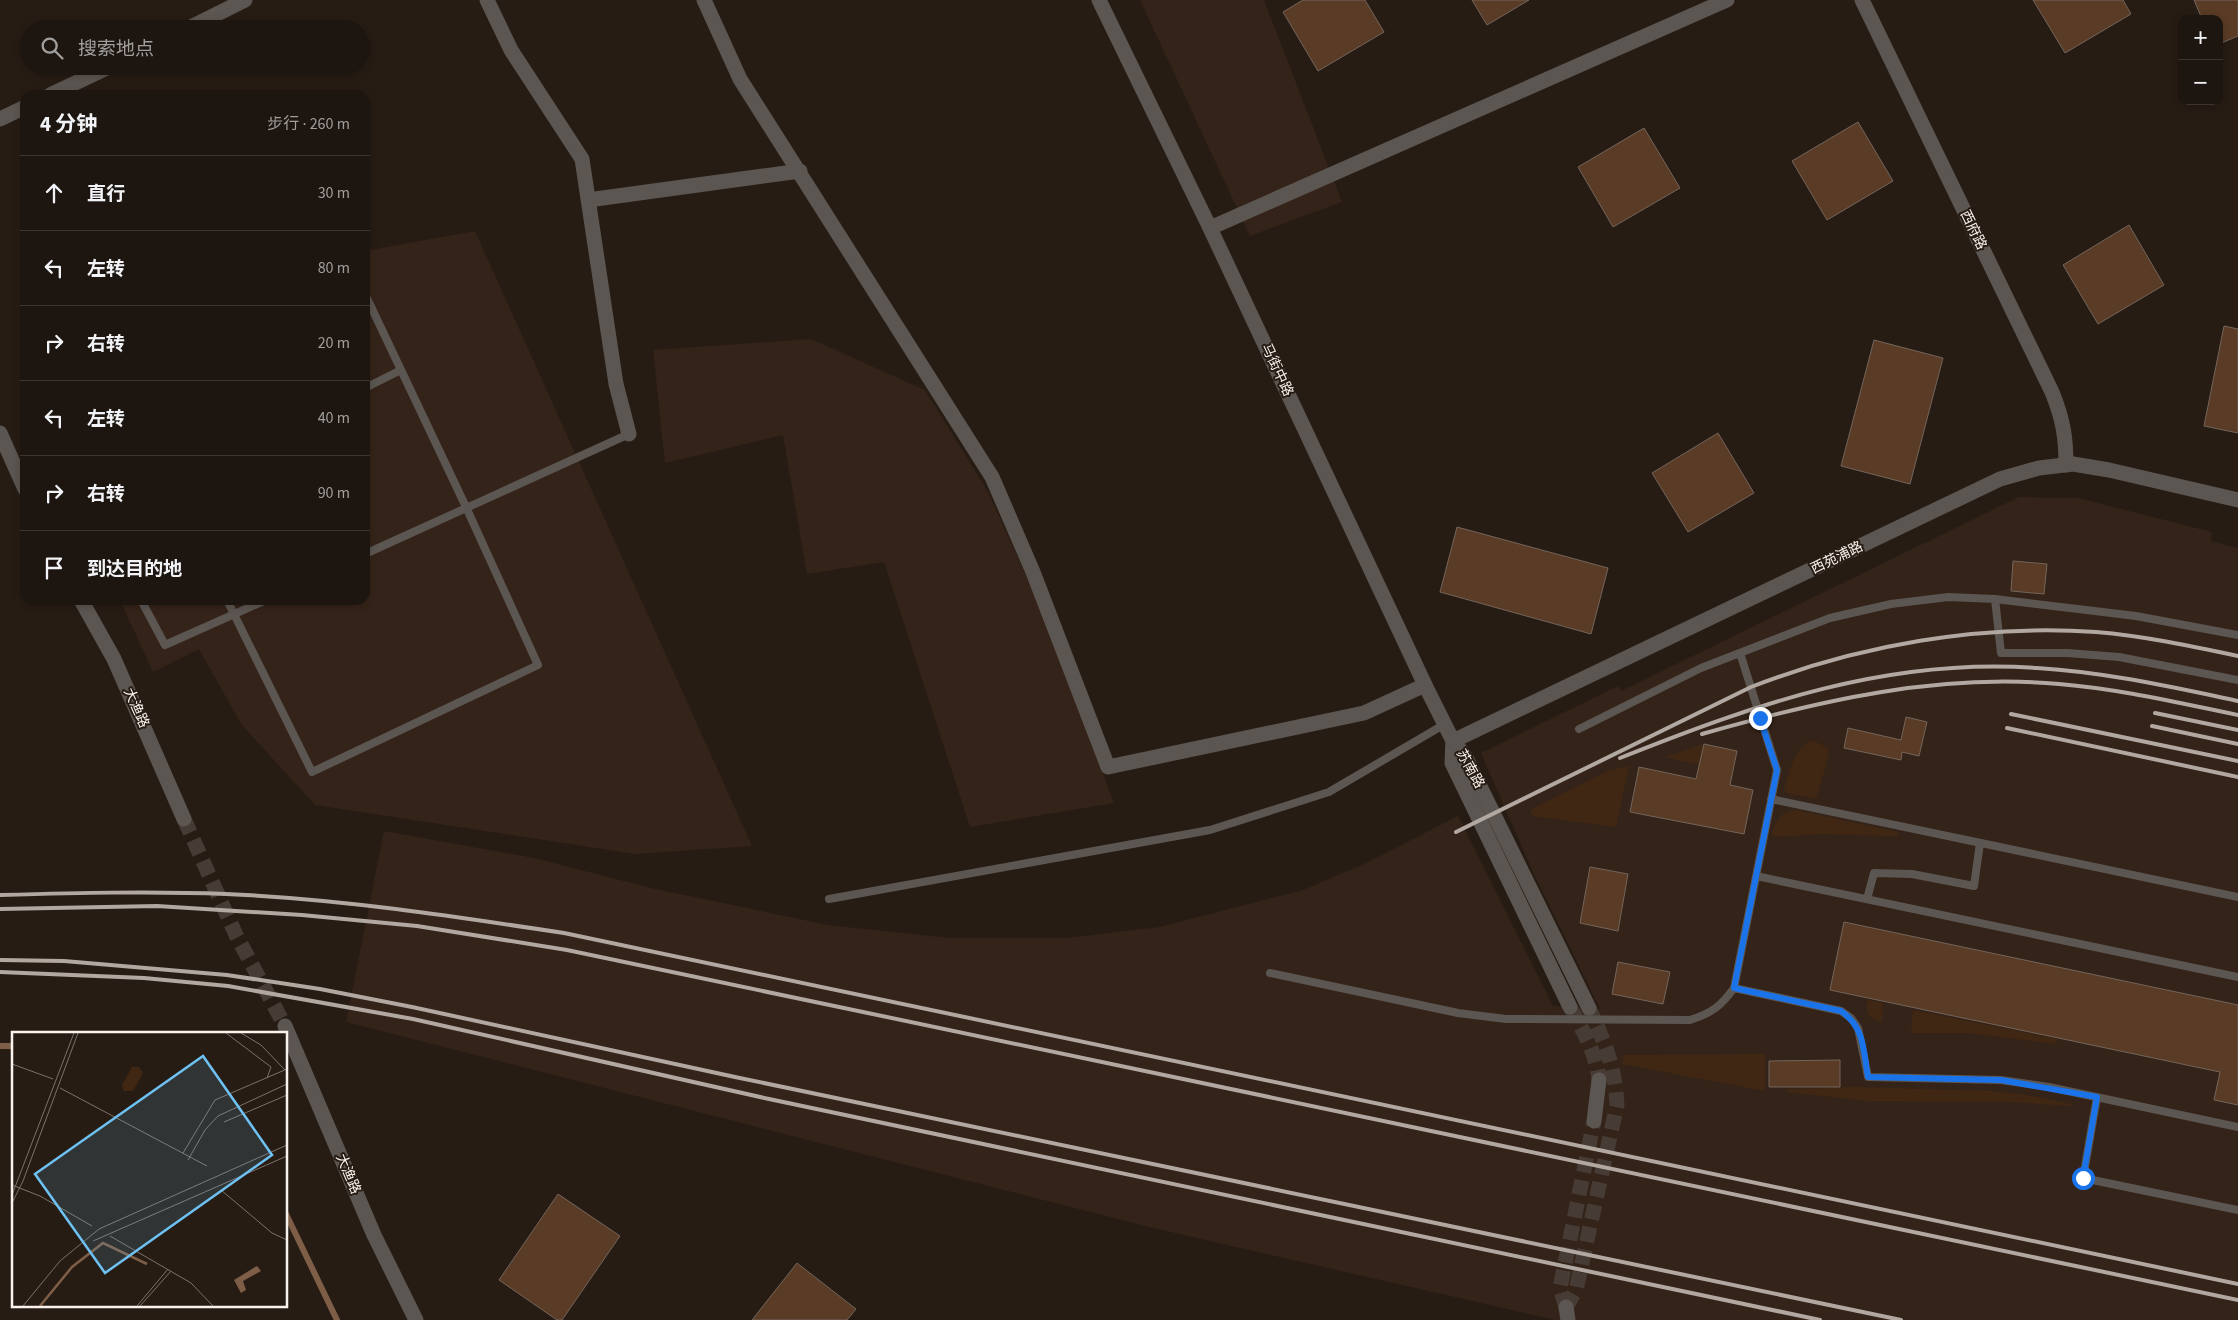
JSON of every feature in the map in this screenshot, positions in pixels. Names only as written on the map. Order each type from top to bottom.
[{"type":"street","points":[[205,20],[245,0]]},
{"type":"street","points":[[487,0],[511,50],[582,159],[616,384],[629,434]]},
{"type":"street","points":[[704,0],[740,79],[992,477],[1033,572],[1108,768],[1364,713],[1425,685]]},
{"type":"street","name":"马街中路","points":[[1099,0],[1210,228],[1453,741]]},
{"type":"street","points":[[1210,228],[1727,0]]},
{"type":"street","name":"西府路","points":[[1862,0],[2052,392],[2061,414],[2066,437],[2066,465]]},
{"type":"street","points":[[61,90],[92,75]]},
{"type":"street","points":[[0,118],[20,109]]},
{"type":"street","points":[[588,200],[800,171]]},
{"type":"street","points":[[0,433],[20,477]]},
{"type":"street","name":"西苑浦路","points":[[1453,741],[2000,479],[2039,468],[2073,464],[2109,470],[2238,500]]},
{"type":"street","name":"大渔路","points":[[84,605],[114,659],[184,819]]},
{"type":"street","name":"苏南路","points":[[1453,741],[1452,763],[1570,1007]]},
{"type":"street","name":"苏南路","points":[[1453,741],[1465,756],[1589,1008]]},
{"type":"street","name":"大渔路","points":[[285,1026],[288,1032]]},
{"type":"street","name":"大渔路","points":[[288,1033],[374,1235],[416,1320]]},
{"type":"street","points":[[1594,1121],[1599,1080]]},
{"type":"lane","points":[[230,605],[312,772],[538,664],[370,305]]},
{"type":"lane","points":[[370,386],[401,370]]},
{"type":"lane","points":[[370,552],[629,434]]},
{"type":"lane","points":[[1579,729],[1700,668],[1830,618],[1891,604],[1948,597],[1995,599],[2136,616],[2238,635]]},
{"type":"lane","points":[[1995,599],[2001,653],[2067,652],[2119,657],[2238,680]]},
{"type":"lane","points":[[144,605],[165,645],[255,605]]},
{"type":"lane","points":[[1270,973],[1458,1013],[1506,1019],[1690,1020],[1706,1014],[1722,1004],[1734,988],[1777,770],[1740,652]]},
{"type":"lane","points":[[829,899],[1210,830],[1330,792],[1445,724]]},
{"type":"lane","points":[[1771,798],[2238,897]]},
{"type":"lane","points":[[1867,899],[1874,873],[1912,874],[1974,886],[1980,842]]},
{"type":"lane","points":[[1756,876],[2238,977]]},
{"type":"lane","points":[[1734,988],[1841,1011],[1851,1018],[1858,1028],[1868,1077],[2001,1080],[2097,1097],[2238,1127]]},
{"type":"lane","points":[[2097,1097],[2083,1178],[2238,1210]]},
{"type":"shaded area","points":[[1140,0],[1264,0],[1342,202],[1250,236]]},
{"type":"shaded area","points":[[475,231],[752,846],[635,854],[315,805],[241,724],[199,649],[153,672],[122,605],[370,605],[370,250]]},
{"type":"shaded area","points":[[811,339],[925,390],[988,492],[1044,615],[1114,803],[970,827],[884,562],[807,574],[783,435],[665,463],[653,350]]},
{"type":"shaded area","points":[[2019,497],[2078,498],[2212,532],[2211,541],[2238,548],[2238,1320],[1555,1320],[1149,1227],[346,1022],[384,831],[534,858],[651,888],[828,925],[949,938],[1068,938],[1159,927],[1303,890],[1364,864],[1458,816],[1553,1006],[1600,1009],[1532,870],[1481,753],[1618,686],[1621,691]]},
{"type":"shaded area","points":[[1813,740],[1828,748],[1829,754],[1816,799],[1786,793],[1784,789],[1797,753],[1801,747]]},
{"type":"shaded area","points":[[1704,744],[1700,765],[1665,757]]},
{"type":"shaded area","points":[[1629,766],[1616,827],[1533,816],[1530,810],[1608,771]]},
{"type":"shaded area","points":[[1796,810],[1898,832],[1897,836],[1820,834],[1774,837],[1772,834],[1775,824],[1780,817],[1786,812]]},
{"type":"shaded area","points":[[1868,1000],[1883,1003],[1882,1022],[1871,1018],[1867,1012]]},
{"type":"shaded area","points":[[1913,1010],[2057,1039],[2056,1044],[1968,1033],[1911,1033]]},
{"type":"shaded area","points":[[1765,1054],[1765,1091],[1623,1064],[1623,1055]]},
{"type":"shaded area","points":[[1856,1087],[1991,1091],[2027,1095],[2072,1104],[2072,1106],[2011,1102],[1868,1101],[1787,1092],[1786,1089]]},
{"type":"building","points":[[1303,0],[1365,0],[1384,32],[1318,71],[1283,12]]},
{"type":"building","points":[[1472,0],[1529,0],[1487,25]]},
{"type":"building","points":[[2033,0],[2123,0],[2131,14],[2065,53]]},
{"type":"building","points":[[2194,0],[2238,0],[2238,36],[2223,42],[2223,15],[2200,15]]},
{"type":"building","points":[[1858,122],[1893,181],[1827,220],[1792,161]]},
{"type":"building","points":[[1644,128],[1680,188],[1613,227],[1578,167]]},
{"type":"building","points":[[2129,225],[2164,285],[2098,324],[2063,265]]},
{"type":"building","points":[[2224,326],[2238,329],[2238,433],[2204,426]]},
{"type":"building","points":[[1874,340],[1943,358],[1910,484],[1841,466]]},
{"type":"building","points":[[1718,433],[1754,493],[1688,532],[1652,473]]},
{"type":"building","points":[[1457,527],[1608,568],[1591,634],[1440,592]]},
{"type":"building","points":[[2013,561],[2047,564],[2044,594],[2011,591]]},
{"type":"building","points":[[1906,717],[1927,722],[1919,756],[1902,752],[1901,760],[1844,748],[1848,728],[1901,740]]},
{"type":"building","points":[[1704,744],[1737,751],[1730,785],[1753,790],[1744,834],[1630,812],[1639,767],[1696,779]]},
{"type":"building","points":[[1590,867],[1628,874],[1618,931],[1580,923]]},
{"type":"building","points":[[1844,922],[2238,1005],[2238,1105],[2214,1100],[2220,1072],[1830,990]]},
{"type":"building","points":[[1618,962],[1670,972],[1663,1004],[1612,994]]},
{"type":"building","points":[[1840,1060],[1840,1087],[1769,1087],[1769,1061]]},
{"type":"building","points":[[558,1194],[620,1236],[562,1320],[557,1320],[499,1280]]},
{"type":"building","points":[[797,1263],[856,1309],[847,1320],[752,1320]]},
{"type":"waterway","points":[[0,1046],[12,1046]]},
{"type":"waterway","points":[[288,1218],[337,1320]]},
{"type":"tunnel","points":[[184,819],[236,935],[285,1026]]},
{"type":"tunnel","points":[[1570,1007],[1592,1051],[1599,1080]]},
{"type":"tunnel","points":[[1566,1307],[1576,1290],[1617,1105],[1614,1078],[1608,1055],[1589,1008]]},
{"type":"tunnel","points":[[1566,1307],[1560,1288],[1594,1121]]},
{"type":"railway","points":[[1456,832],[1751,687],[1792,672],[1877,649],[1964,635],[2052,630],[2132,636],[2238,656]]},
{"type":"railway","points":[[1620,758],[1772,703],[1875,677],[1928,670],[1982,666],[2062,670],[2138,681],[2238,701]]},
{"type":"railway","points":[[1702,734],[1790,711],[1879,692],[1923,686],[1968,683],[2013,682],[2082,686],[2238,715]]},
{"type":"railway","points":[[2155,713],[2238,730]]},
{"type":"railway","points":[[2011,714],[2238,761]]},
{"type":"railway","points":[[2152,726],[2238,744]]},
{"type":"railway","points":[[2007,728],[2238,777]]},
{"type":"railway","points":[[0,895],[170,893],[269,896],[396,909],[564,933],[2238,1284]]},
{"type":"railway","points":[[0,909],[157,906],[302,915],[417,926],[567,950],[2238,1300]]},
{"type":"railway","points":[[0,960],[64,961],[227,975],[320,989],[1901,1320]]},
{"type":"railway","points":[[0,972],[144,978],[228,986],[413,1019],[769,1099],[1820,1320]]},
{"type":"route","points":[[1760,718],[1777,770],[1734,988],[1841,1011],[1851,1018],[1858,1028],[1868,1077],[2001,1080],[2097,1097],[2083,1178]]}]
